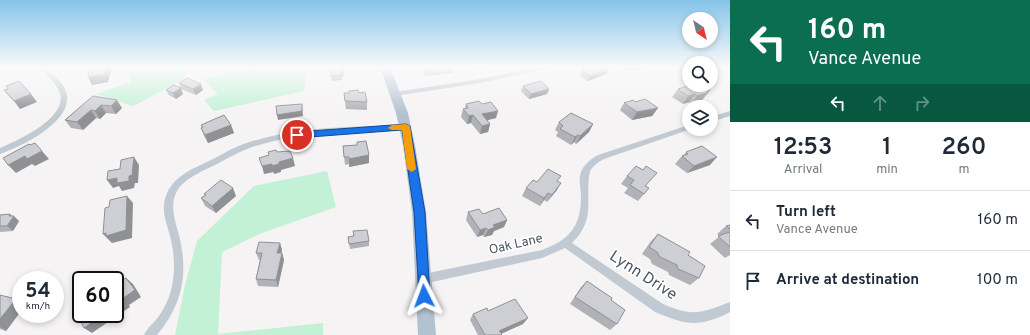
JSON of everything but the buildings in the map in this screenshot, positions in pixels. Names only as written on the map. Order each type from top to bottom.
[{"type":"main road","points":[[390,83],[406,126],[420,212],[427,335]]},
{"type":"street","points":[[0,151],[40,130],[52,121],[62,108],[64,102],[62,90],[56,83]]},
{"type":"street","points":[[395,94],[469,83]]},
{"type":"street","points":[[718,117],[730,113]]},
{"type":"street","points":[[150,335],[164,318],[178,287],[180,261],[168,206],[173,191],[185,177],[244,147],[268,140],[297,135],[406,126]]},
{"type":"street","name":"Oak Lane","points":[[423,279],[542,254],[566,243],[578,230],[583,220],[586,210],[584,177],[593,162],[600,157],[682,129]]},
{"type":"street","name":"Lynn Drive","points":[[566,243],[659,308],[672,314],[696,319],[706,318],[730,307]]},
{"type":"green space","points":[[129,83],[178,83],[133,106],[96,94]]},
{"type":"green space","points":[[207,83],[305,83],[304,91],[214,111],[204,100],[218,94]]},
{"type":"green space","points":[[327,171],[336,207],[262,233],[222,252],[218,334],[323,323],[323,335],[175,335],[185,285],[197,241],[254,186]]},
{"type":"slow traffic","points":[[392,128],[406,126],[412,169]]},
{"type":"route","points":[[297,135],[406,126],[411,166],[420,212],[424,296]]}]
